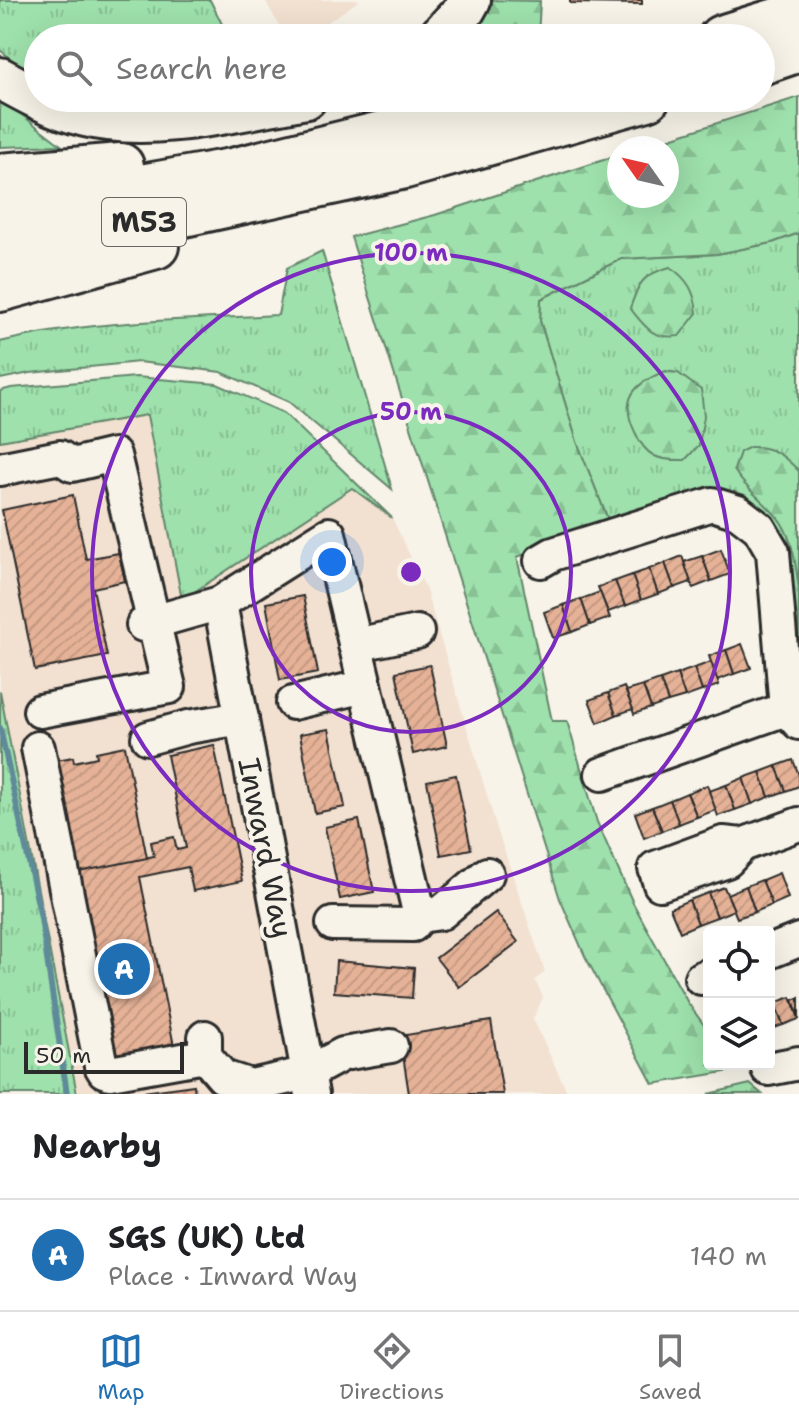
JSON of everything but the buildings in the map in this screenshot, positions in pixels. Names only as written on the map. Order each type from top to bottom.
[{"type":"highway","points":[[766,24],[799,14]]},
{"type":"highway","points":[[775,57],[799,49]]},
{"type":"highway","points":[[410,147],[494,112]]},
{"type":"highway","points":[[0,176],[123,166],[354,159],[579,112]]},
{"type":"highway","points":[[0,289],[275,163],[354,159]]},
{"type":"highway","name":"M53","points":[[0,212],[171,184],[275,163]]},
{"type":"highway","name":"M53","points":[[0,247],[156,220],[275,163]]},
{"type":"main road","points":[[451,24],[470,0]]},
{"type":"main road","points":[[0,78],[24,91]]},
{"type":"main road","points":[[73,112],[118,122],[168,121],[275,163],[299,112]]},
{"type":"street","points":[[0,469],[60,457],[72,465],[114,455],[149,623],[183,684],[40,711]]},
{"type":"street","points":[[541,561],[553,554],[712,504],[738,512],[759,528],[773,552],[793,716],[602,774]]},
{"type":"street","points":[[149,623],[220,603],[329,534],[420,916]]},
{"type":"street","name":"Inward Way","points":[[220,603],[310,1084]]},
{"type":"street","points":[[355,645],[417,632]]},
{"type":"street","points":[[293,703],[365,686]]},
{"type":"street","points":[[148,738],[188,727],[242,718]]},
{"type":"street","points":[[38,748],[104,1071],[215,1065],[251,1086],[310,1084],[343,1054],[391,1046]]},
{"type":"street","points":[[696,862],[727,861],[742,845],[799,824]]},
{"type":"street","points":[[333,924],[413,925],[420,916],[441,913],[487,874]]},
{"type":"street","points":[[775,950],[799,940]]},
{"type":"shaded area","points":[[265,0],[360,0],[325,24],[278,24]]},
{"type":"shaded area","points":[[147,415],[182,600],[352,488],[392,518],[425,587],[497,829],[545,972],[535,980],[543,997],[533,1019],[568,1094],[77,1094],[0,691],[0,441]]},
{"type":"green space","points":[[0,0],[210,0],[222,24],[24,24],[24,66],[0,50]]},
{"type":"green space","points":[[486,0],[540,1],[539,24],[469,24]]},
{"type":"green space","points":[[799,97],[799,233],[772,243],[717,254],[621,259],[541,299],[540,321],[577,442],[610,525],[517,557],[552,721],[567,721],[597,822],[633,903],[688,1003],[703,1024],[703,1070],[737,1070],[653,1084],[585,956],[560,899],[351,237],[435,215],[607,159],[607,208],[679,208],[677,136],[752,112],[775,112],[775,105]]},
{"type":"green space","points":[[0,98],[61,145],[0,147]]},
{"type":"green space","points":[[799,233],[799,715],[752,511],[610,525],[577,442],[540,321],[541,299],[621,259],[717,254],[772,243]]},
{"type":"green space","points":[[322,251],[392,489],[289,402],[221,372],[139,362],[0,379],[0,342],[103,325],[278,315],[287,268]]},
{"type":"green space","points":[[670,267],[690,287],[697,313],[679,336],[662,336],[650,331],[630,308],[643,280]]},
{"type":"green space","points":[[666,371],[678,373],[701,390],[704,416],[699,445],[685,460],[654,456],[639,440],[630,420],[629,401],[632,394],[645,381]]},
{"type":"green space","points":[[136,377],[217,384],[284,413],[392,518],[352,488],[182,600],[147,415],[0,441],[0,391]]},
{"type":"green space","points":[[750,447],[777,453],[799,471],[799,590],[794,555],[781,522],[734,470],[740,452]]},
{"type":"green space","points":[[0,691],[77,1094],[0,1094]]},
{"type":"green space","points":[[750,1084],[762,1094],[708,1094]]},
{"type":"waterway","points":[[0,728],[41,918],[67,1094]]},
{"type":"place","name":"SGS (UK) Ltd","points":[[124,969]]}]
